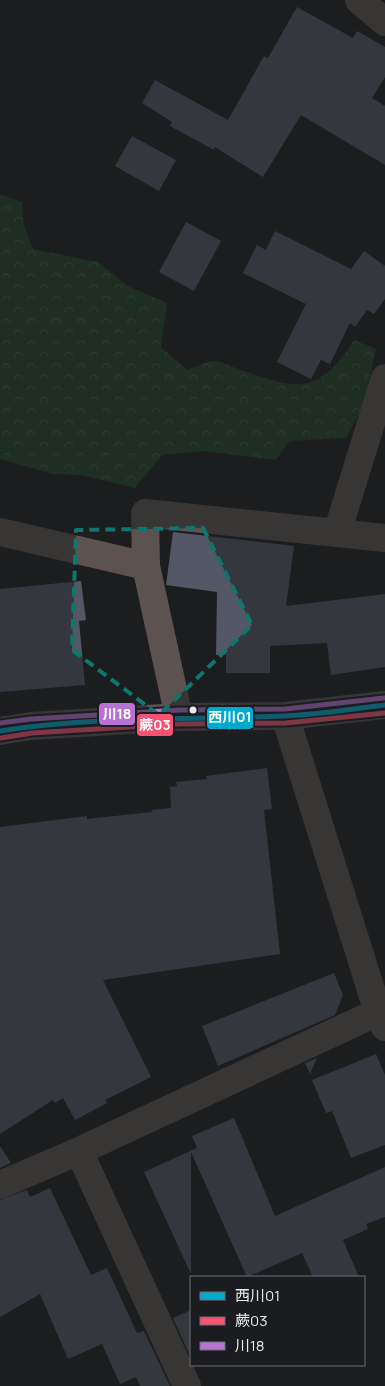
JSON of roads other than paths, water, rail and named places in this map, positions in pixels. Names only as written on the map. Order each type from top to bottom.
[{"type":"main road","points":[[0,731],[30,726],[179,717],[285,716],[385,704]]},
{"type":"street","points":[[359,0],[385,22]]},
{"type":"street","points":[[337,533],[385,378]]},
{"type":"street","points":[[179,717],[146,566],[145,513],[385,538]]},
{"type":"street","points":[[0,532],[146,566]]},
{"type":"street","points":[[0,1185],[381,1019],[285,716]]},
{"type":"street","points":[[79,1151],[187,1386]]}]
